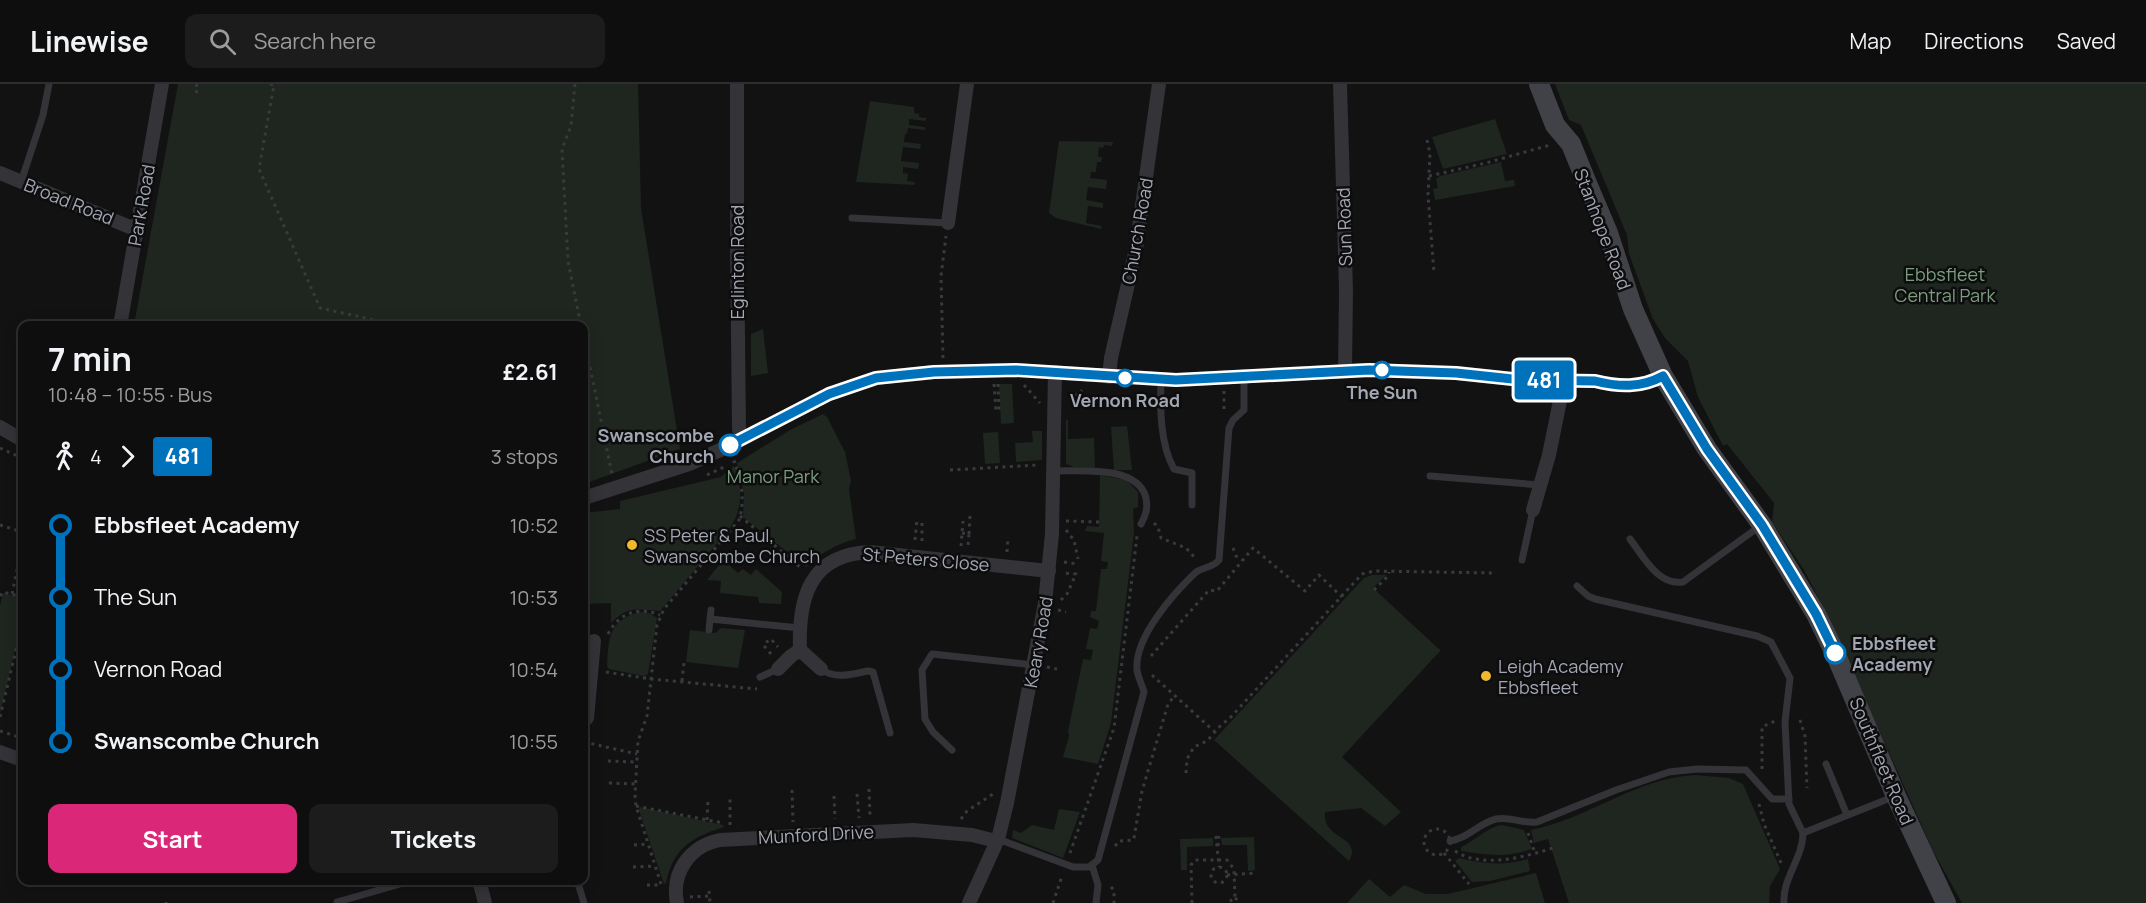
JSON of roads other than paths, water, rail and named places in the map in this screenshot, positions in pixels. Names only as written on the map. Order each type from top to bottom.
[{"type":"main road","name":"Stanhope Road","points":[[1539,84],[1554,125],[1572,146],[1601,215],[1633,309],[1663,376]]},
{"type":"main road","name":"Southfleet Road","points":[[1663,376],[1707,449],[1762,525],[1816,614],[1946,903]]},
{"type":"street","name":"Park Road","points":[[121,321],[162,84]]},
{"type":"street","name":"Eglinton Road","points":[[737,84],[737,344],[739,429],[742,439]]},
{"type":"street","points":[[946,223],[967,84]]},
{"type":"street","name":"Church Road","points":[[1109,377],[1111,358],[1136,249],[1159,84]]},
{"type":"street","name":"Sun Road","points":[[1340,84],[1346,370]]},
{"type":"street","name":"Broad Road","points":[[0,173],[137,230]]},
{"type":"street","points":[[588,497],[682,467],[829,394],[876,378],[1016,370],[1244,383],[1346,370],[1377,370],[1456,373],[1522,380],[1595,381],[1607,385],[1635,386],[1649,383],[1663,376]]},
{"type":"street","name":"Keary Road","points":[[969,903],[997,840],[1007,803],[1053,574],[1055,372]]},
{"type":"street","points":[[1533,510],[1550,455],[1564,381]]},
{"type":"street","points":[[0,427],[18,438]]},
{"type":"street","name":"St Peters Close","points":[[800,650],[802,605],[811,582],[825,566],[848,555],[870,552],[1053,574]]},
{"type":"street","points":[[588,697],[593,643]]},
{"type":"street","points":[[776,663],[800,650],[821,669]]},
{"type":"street","points":[[0,752],[18,759]]},
{"type":"street","name":"Munford Drive","points":[[682,900],[676,881],[685,860],[699,848],[717,840],[913,830],[972,835],[997,840]]},
{"type":"street","points":[[480,885],[485,903]]},
{"type":"lane","points":[[21,182],[43,115],[49,84]]},
{"type":"lane","points":[[852,218],[946,223]]},
{"type":"lane","points":[[1161,380],[1165,450],[1174,469],[1192,473],[1192,505]]},
{"type":"lane","points":[[997,840],[1080,868],[1092,866],[1100,857],[1144,692],[1137,669],[1147,631],[1196,572],[1213,566],[1219,559],[1229,428],[1233,420],[1244,410],[1244,383]]},
{"type":"lane","points":[[1054,468],[1096,471],[1130,478],[1145,494],[1147,509],[1143,521]]},
{"type":"lane","points":[[1430,476],[1540,485]]},
{"type":"lane","points":[[1522,560],[1533,510]]},
{"type":"lane","points":[[1630,539],[1659,575],[1667,582],[1674,584],[1683,582],[1762,525]]},
{"type":"lane","points":[[1577,586],[1594,599],[1757,636],[1771,642],[1790,678],[1785,722],[1789,799],[1792,814],[1803,833],[1803,846],[1787,884],[1784,903]]},
{"type":"lane","points":[[709,630],[711,610]]},
{"type":"lane","points":[[710,619],[800,628]]},
{"type":"lane","points":[[952,750],[933,732],[925,719],[922,670],[932,654],[1034,665]]},
{"type":"lane","points":[[760,677],[776,663]]},
{"type":"lane","points":[[821,669],[828,674],[838,676],[873,672],[890,733]]},
{"type":"lane","points":[[1826,764],[1847,815]]},
{"type":"lane","points":[[1449,844],[1492,820],[1502,818],[1523,823],[1538,822],[1642,781],[1686,769],[1747,771],[1771,798],[1789,799]]},
{"type":"lane","points":[[1803,833],[1896,796]]},
{"type":"lane","points":[[1092,866],[1098,885],[1096,903]]},
{"type":"lane","points":[[337,902],[396,885]]},
{"type":"lane","points":[[579,885],[584,903]]},
{"type":"place","name":"The Sun","points":[[1382,370]]},
{"type":"place","name":"Vernon Road","points":[[1125,378]]},
{"type":"place","name":"Swanscombe Church","points":[[730,445]]},
{"type":"place","name":"SS Peter & Paul, Swanscombe Church","points":[[632,545]]},
{"type":"place","name":"Ebbsfleet Academy","points":[[1835,653]]},
{"type":"place","name":"Leigh Academy Ebbsfleet","points":[[1486,676]]},
{"type":"park label","name":"Ebbsfleet Central Park","points":[[1945,284]]},
{"type":"park label","name":"Manor Park","points":[[773,476]]}]
